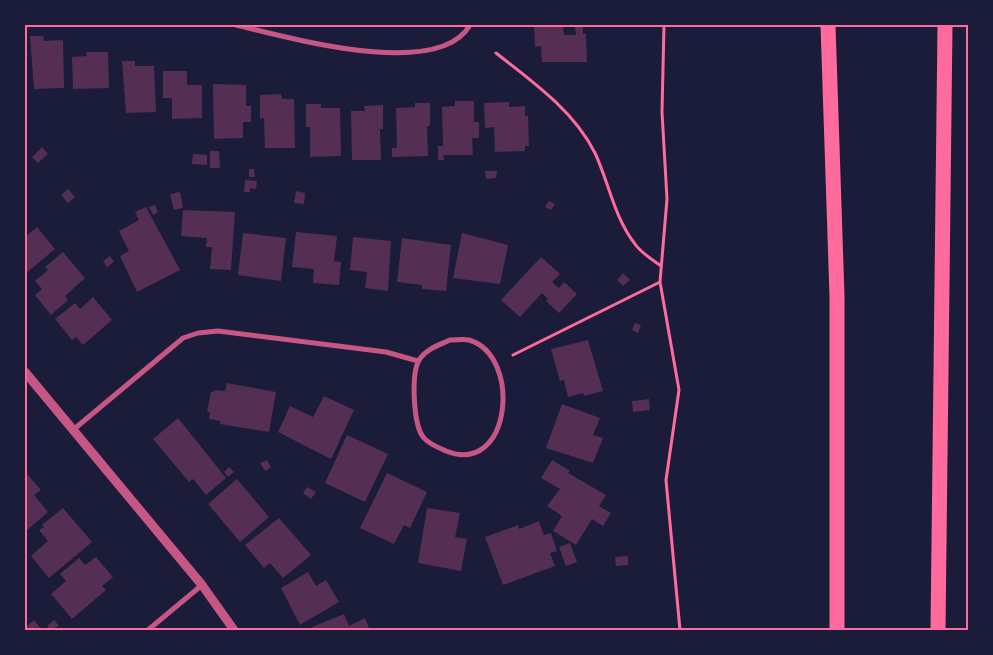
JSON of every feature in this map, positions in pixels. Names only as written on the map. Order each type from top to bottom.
[{"type":"highway","points":[[828,25],[837,296],[838,630]]},
{"type":"highway","points":[[938,630],[944,25]]},
{"type":"street","points":[[236,25],[322,45],[383,53],[410,53],[443,47],[467,30],[470,25]]},
{"type":"street","points":[[74,430],[183,338],[198,333],[218,332],[386,352],[418,361]]},
{"type":"street","points":[[450,340],[470,340],[483,348],[495,360],[501,375],[502,412],[499,429],[490,443],[480,451],[468,455],[453,454],[438,448],[424,438],[416,423],[415,382],[418,361],[431,348],[450,340]]},
{"type":"street","points":[[25,372],[202,585],[234,630]]},
{"type":"street","points":[[148,630],[202,585]]},
{"type":"path","points":[[664,25],[662,112],[667,199],[660,282],[678,390],[666,480],[680,630]]},
{"type":"path","points":[[496,53],[542,88],[571,119],[594,152],[614,206],[635,245],[661,267]]},
{"type":"path","points":[[512,355],[660,282]]},
{"type":"building","points":[[534,25],[563,25],[564,35],[576,35],[575,26],[583,26],[583,34],[586,34],[587,62],[542,62],[541,46],[535,47]]},
{"type":"building","points":[[30,36],[43,36],[44,41],[63,40],[64,88],[34,89]]},
{"type":"building","points":[[86,52],[108,52],[109,88],[73,89],[72,57],[87,56]]},
{"type":"building","points":[[122,61],[135,61],[135,66],[154,66],[156,112],[126,113]]},
{"type":"building","points":[[163,71],[187,71],[187,85],[202,85],[202,118],[172,119],[172,98],[163,98]]},
{"type":"building","points":[[213,84],[246,85],[246,106],[251,106],[251,122],[243,122],[243,138],[214,139]]},
{"type":"building","points":[[281,94],[282,99],[294,99],[295,148],[265,148],[264,118],[260,119],[260,95]]},
{"type":"building","points":[[455,101],[474,101],[474,122],[479,122],[479,138],[472,138],[473,155],[443,155],[444,160],[438,160],[438,146],[443,146],[442,107],[455,106]]},
{"type":"building","points":[[509,102],[509,107],[525,106],[525,116],[528,116],[529,146],[525,146],[525,151],[495,152],[494,127],[485,128],[484,103]]},
{"type":"building","points":[[415,103],[430,103],[430,126],[427,126],[428,156],[392,157],[392,148],[397,148],[396,108],[415,107]]},
{"type":"building","points":[[306,104],[321,104],[321,108],[340,108],[341,156],[310,157],[310,127],[306,127]]},
{"type":"building","points":[[383,105],[383,129],[380,129],[381,160],[352,160],[351,111],[365,111],[364,106]]},
{"type":"building","points":[[42,147],[48,154],[38,163],[32,157]]},
{"type":"building","points":[[210,151],[219,151],[220,168],[210,168]]},
{"type":"building","points":[[193,154],[207,155],[207,165],[192,164]]},
{"type":"building","points":[[249,169],[254,169],[255,177],[249,177]]},
{"type":"building","points":[[485,171],[497,171],[496,178],[486,179]]},
{"type":"building","points":[[245,180],[257,181],[256,189],[250,188],[250,192],[244,192]]},
{"type":"building","points":[[68,189],[75,197],[68,203],[61,195]]},
{"type":"building","points":[[296,191],[305,193],[304,204],[294,203]]},
{"type":"building","points":[[180,192],[183,208],[174,210],[170,194]]},
{"type":"building","points":[[549,201],[555,204],[551,210],[545,207]]},
{"type":"building","points":[[155,205],[158,212],[153,215],[149,207]]},
{"type":"building","points":[[146,207],[180,270],[137,292],[120,256],[129,251],[119,231],[139,220],[135,212]]},
{"type":"building","points":[[183,210],[235,212],[231,270],[210,269],[212,247],[206,247],[207,238],[181,236]]},
{"type":"building","points":[[37,227],[55,249],[25,274],[25,237]]},
{"type":"building","points":[[296,232],[337,236],[334,261],[341,262],[339,285],[313,283],[314,269],[292,267]]},
{"type":"building","points":[[243,233],[286,238],[281,281],[238,275]]},
{"type":"building","points":[[462,233],[508,245],[500,284],[453,278]]},
{"type":"building","points":[[353,237],[391,241],[388,291],[365,288],[367,272],[350,270]]},
{"type":"building","points":[[402,238],[451,245],[446,291],[422,289],[422,285],[397,282]]},
{"type":"building","points":[[63,252],[85,278],[65,296],[68,300],[51,315],[35,295],[42,289],[35,281],[48,270],[45,267]]},
{"type":"building","points":[[110,256],[114,262],[107,267],[103,261]]},
{"type":"building","points":[[541,257],[560,274],[552,282],[559,288],[564,282],[577,294],[559,313],[546,301],[548,299],[542,293],[520,317],[501,300]]},
{"type":"building","points":[[623,273],[630,280],[623,286],[617,280]]},
{"type":"building","points":[[93,297],[112,320],[83,345],[76,337],[72,340],[55,319],[75,303],[80,309]]},
{"type":"building","points":[[635,323],[641,325],[638,333],[632,330]]},
{"type":"building","points":[[588,340],[603,391],[584,396],[583,393],[568,397],[564,380],[560,381],[551,349]]},
{"type":"building","points":[[227,383],[276,392],[269,432],[220,424],[220,421],[209,419],[210,413],[207,412],[211,392],[214,392],[214,390],[225,391]]},
{"type":"building","points":[[324,396],[354,410],[331,459],[278,432],[290,406],[313,417]]},
{"type":"building","points":[[649,399],[650,410],[633,412],[632,401]]},
{"type":"building","points":[[562,404],[600,418],[593,435],[603,438],[593,463],[546,448]]},
{"type":"building","points":[[178,418],[226,478],[206,495],[193,479],[189,482],[153,439]]},
{"type":"building","points":[[347,435],[388,454],[365,502],[325,483]]},
{"type":"building","points":[[267,460],[271,467],[265,471],[260,463]]},
{"type":"building","points":[[552,460],[570,471],[568,473],[606,495],[599,506],[611,513],[603,526],[592,519],[576,545],[553,531],[562,516],[547,506],[560,489],[541,478]]},
{"type":"building","points":[[229,467],[234,472],[228,477],[224,472]]},
{"type":"building","points":[[26,473],[41,490],[34,495],[48,512],[25,532]]},
{"type":"building","points":[[387,473],[427,492],[410,528],[404,525],[394,544],[360,528]]},
{"type":"building","points":[[237,479],[269,517],[240,542],[208,504]]},
{"type":"building","points":[[307,487],[316,492],[311,499],[303,493]]},
{"type":"building","points":[[63,508],[92,542],[49,578],[31,556],[48,541],[39,530],[44,527],[42,525]]},
{"type":"building","points":[[427,508],[460,513],[455,537],[467,539],[461,571],[418,563]]},
{"type":"building","points":[[279,518],[311,555],[283,578],[270,563],[264,568],[245,545]]},
{"type":"building","points":[[539,521],[544,535],[551,533],[557,551],[550,553],[555,566],[503,585],[485,537],[518,525],[519,529]]},
{"type":"building","points":[[570,543],[577,562],[566,566],[559,547]]},
{"type":"building","points":[[628,556],[628,565],[616,566],[615,557]]},
{"type":"building","points":[[96,557],[113,577],[102,586],[106,590],[72,619],[51,594],[66,581],[60,574],[79,558],[85,565]]},
{"type":"building","points":[[308,572],[316,586],[326,580],[339,602],[300,625],[281,588]]},
{"type":"building","points":[[344,614],[349,626],[365,618],[370,630],[313,630],[312,627]]},
{"type":"building","points":[[34,620],[42,630],[25,630],[25,623],[27,626]]},
{"type":"building","points":[[54,620],[59,626],[50,630],[47,626]]}]
